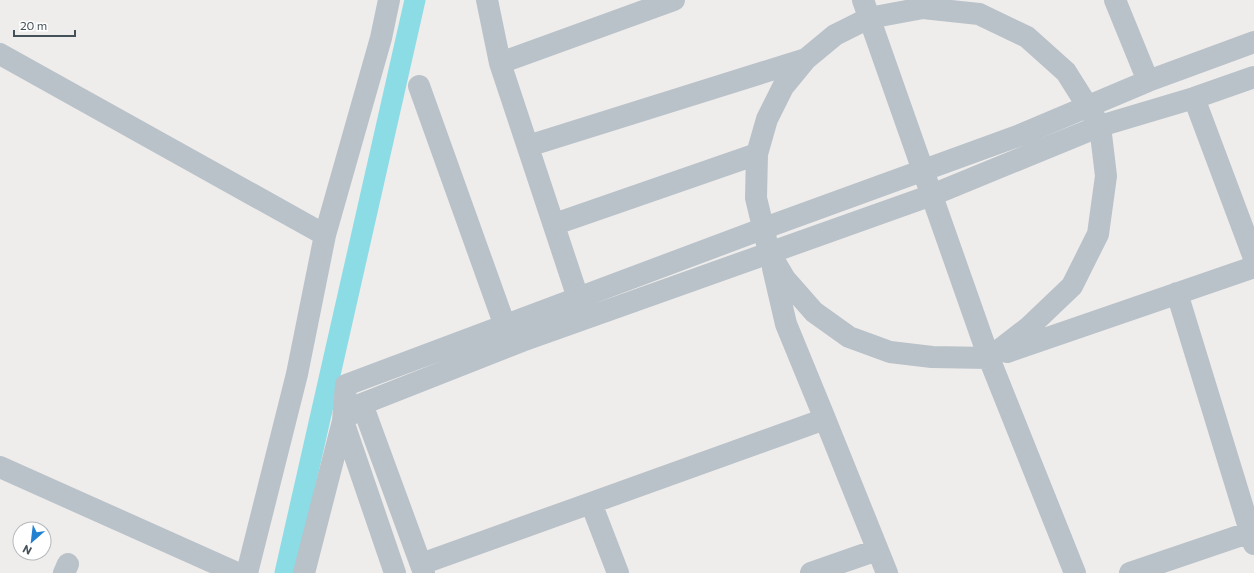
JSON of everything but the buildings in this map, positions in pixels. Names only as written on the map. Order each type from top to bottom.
[{"type":"street","points":[[247,573],[297,374],[325,235],[381,38],[389,0]]},
{"type":"street","points":[[487,0],[500,63],[555,224],[578,298]]},
{"type":"street","points":[[500,63],[674,0]]},
{"type":"street","points":[[1115,0],[1148,81]]},
{"type":"street","points":[[886,573],[786,324],[770,252],[762,229],[756,198],[757,154],[770,113],[783,87],[806,59],[866,9],[976,7],[1027,37],[1066,72],[1100,126],[1106,176],[1098,234],[1072,286],[1029,327],[989,358]]},
{"type":"street","points":[[866,9],[989,358],[1075,573]]},
{"type":"street","points":[[304,573],[343,421],[346,385],[762,229],[1020,135],[1148,81],[1254,42]]},
{"type":"street","points":[[0,54],[325,235]]},
{"type":"street","points":[[528,146],[806,59]]},
{"type":"street","points":[[343,421],[362,404],[522,341],[932,195],[1100,126],[1194,98],[1254,78]]},
{"type":"street","points":[[418,86],[506,326]]},
{"type":"street","points":[[1194,98],[1254,258]]},
{"type":"street","points":[[555,224],[757,154]]},
{"type":"street","points":[[770,252],[785,279],[814,312],[849,337],[890,352],[932,357],[989,358],[1254,267]]},
{"type":"street","points":[[1130,573],[1253,536],[1177,293]]},
{"type":"street","points":[[362,404],[423,569],[591,503],[825,419]]},
{"type":"street","points":[[343,421],[395,573]]},
{"type":"street","points":[[0,466],[236,573]]},
{"type":"street","points":[[591,503],[618,573]]},
{"type":"street","points":[[811,573],[877,550]]},
{"type":"waterway","points":[[285,573],[415,0]]}]
